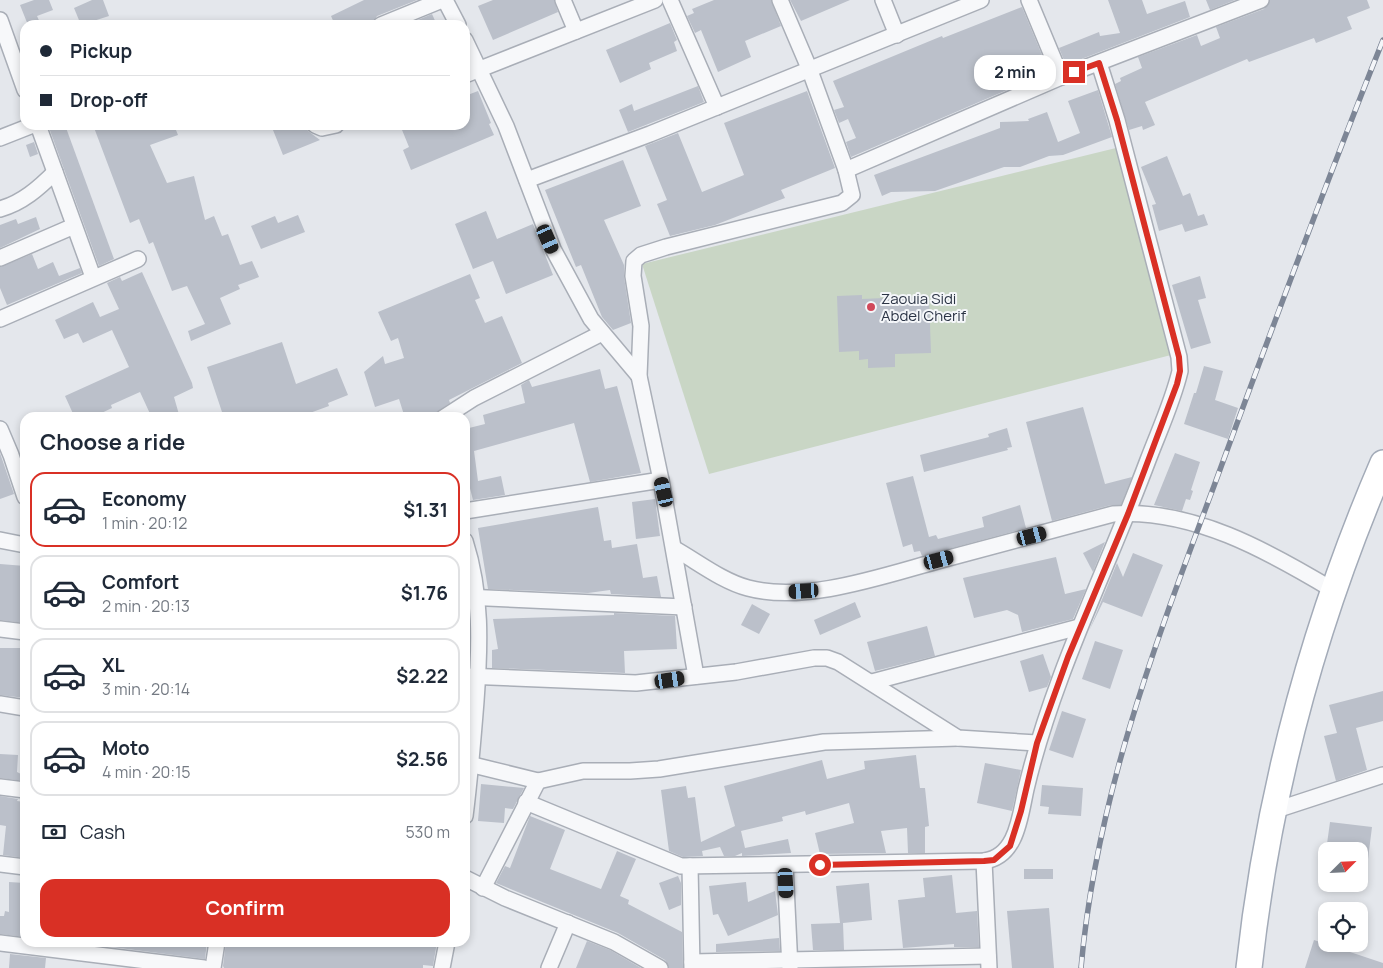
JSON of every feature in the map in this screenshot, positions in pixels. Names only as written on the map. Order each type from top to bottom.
[{"type":"main road","points":[[1249,968],[1254,925],[1273,811],[1294,723],[1333,590],[1383,463]]},
{"type":"street","points":[[394,20],[444,0],[455,20]]},
{"type":"street","points":[[563,0],[576,31]]},
{"type":"street","points":[[470,73],[655,0]]},
{"type":"street","points":[[670,0],[717,107]]},
{"type":"street","points":[[696,676],[675,549],[639,376],[640,326],[632,268],[637,257],[666,247],[842,203],[850,198],[853,192],[846,170],[809,68],[780,0]]},
{"type":"street","points":[[882,0],[897,35]]},
{"type":"street","points":[[527,180],[717,107],[809,68],[897,35],[981,0]]},
{"type":"street","points":[[1029,0],[1061,77]]},
{"type":"street","points":[[846,170],[1061,77],[1261,0]]},
{"type":"street","points":[[0,20],[20,76]]},
{"type":"street","points":[[470,50],[506,126],[552,249],[583,307],[602,333],[639,376]]},
{"type":"street","points":[[526,802],[672,864],[690,866],[984,861],[994,860],[1010,846],[1021,811],[1037,743],[1079,628],[1128,514],[1177,384],[1180,366],[1117,120],[1099,63]]},
{"type":"street","points":[[0,138],[20,130]]},
{"type":"street","points":[[40,130],[93,277]]},
{"type":"street","points":[[0,210],[11,206],[36,190],[55,172]]},
{"type":"street","points":[[0,258],[74,226]]},
{"type":"street","points":[[0,319],[138,258]]},
{"type":"street","points":[[452,412],[474,398],[602,333]]},
{"type":"street","points":[[0,429],[20,483]]},
{"type":"street","points":[[470,510],[661,480]]},
{"type":"street","points":[[675,549],[734,582],[749,588],[778,592],[804,591],[874,577],[1113,514],[1128,514],[1199,524],[1270,554],[1333,590]]},
{"type":"street","points":[[0,540],[20,544]]},
{"type":"street","points":[[470,559],[475,577],[471,597],[480,652],[471,676],[470,705]]},
{"type":"street","points":[[471,597],[684,607]]},
{"type":"street","points":[[872,682],[1079,628]]},
{"type":"street","points":[[0,629],[20,631]]},
{"type":"street","points":[[471,676],[636,683],[736,672],[821,657],[838,662],[872,682],[958,738]]},
{"type":"street","points":[[0,704],[20,707]]},
{"type":"street","points":[[470,765],[538,782],[583,771],[630,772],[659,769],[824,742],[958,738],[1037,743]]},
{"type":"street","points":[[1273,811],[1383,775]]},
{"type":"street","points":[[483,888],[538,782]]},
{"type":"street","points":[[0,787],[20,789]]},
{"type":"street","points":[[690,866],[692,965],[988,962],[984,861]]},
{"type":"street","points":[[0,864],[20,866]]},
{"type":"street","points":[[785,864],[790,963]]},
{"type":"street","points":[[470,881],[483,888],[614,942],[660,968]]},
{"type":"street","points":[[549,968],[568,923]]},
{"type":"street","points":[[0,946],[204,968]]},
{"type":"street","points":[[213,968],[216,947]]},
{"type":"street","points":[[442,968],[446,947]]},
{"type":"green space","points":[[1116,148],[1171,355],[709,474],[642,264]]},
{"type":"building","points":[[34,0],[49,0],[53,10],[37,16],[39,20],[26,20],[20,5]]},
{"type":"building","points":[[92,0],[103,0],[109,16],[97,20],[79,20],[74,8]]},
{"type":"building","points":[[364,0],[417,0],[377,16],[375,20],[333,20],[331,16]]},
{"type":"building","points":[[493,0],[554,0],[558,12],[493,40],[478,6]]},
{"type":"building","points":[[714,0],[771,0],[781,26],[745,41],[751,57],[718,72],[701,30],[695,33],[687,16],[694,13],[692,9]]},
{"type":"building","points":[[790,0],[850,0],[801,21]]},
{"type":"building","points":[[1108,0],[1142,0],[1147,14],[1185,1],[1190,17],[1066,65],[1059,48],[1099,32],[1100,36],[1120,33]]},
{"type":"building","points":[[1206,0],[1235,0],[1210,10]]},
{"type":"building","points":[[1270,0],[1367,0],[1370,8],[1347,17],[1352,29],[1316,43],[1314,38],[1249,62],[1247,59],[1145,102],[1155,125],[1143,130],[1142,126],[1129,130],[1115,84],[1121,81],[1120,78],[1142,68],[1138,57],[1197,35],[1201,46],[1220,38],[1216,27],[1264,9]]},
{"type":"building","points":[[1022,7],[1049,72],[851,157],[846,142],[856,138],[848,119],[839,123],[834,110],[844,107],[833,81],[942,36],[943,38]]},
{"type":"building","points":[[432,14],[435,20],[418,20]]},
{"type":"building","points":[[670,23],[677,40],[674,42],[677,51],[649,63],[651,69],[620,83],[606,50]]},
{"type":"building","points":[[698,86],[704,102],[628,132],[619,110],[632,104],[634,111]]},
{"type":"building","points":[[1098,90],[1112,137],[1063,155],[1049,156],[1020,167],[1004,167],[935,191],[891,192],[882,196],[874,175],[1000,128],[1000,122],[1029,121],[1028,119],[1047,112],[1058,142],[1080,133],[1068,101]]},
{"type":"building","points":[[478,91],[494,135],[411,170],[403,150],[409,147],[402,130],[470,130],[470,94]]},
{"type":"building","points":[[807,91],[835,168],[781,190],[785,198],[715,225],[670,236],[657,204],[667,200],[645,146],[678,133],[702,192],[744,175],[724,123]]},
{"type":"building","points":[[50,130],[67,130],[114,259],[99,266]]},
{"type":"building","points":[[95,130],[176,130],[178,135],[150,145],[167,183],[194,176],[205,220],[214,216],[222,236],[228,234],[240,265],[252,261],[259,277],[238,285],[240,289],[220,298],[231,324],[191,341],[188,331],[205,324],[187,286],[172,291],[153,242],[149,244],[139,219],[130,223]]},
{"type":"building","points":[[273,130],[308,130],[320,140],[283,155]]},
{"type":"building","points":[[34,142],[38,154],[30,157],[26,145]]},
{"type":"building","points":[[1167,156],[1183,196],[1190,193],[1198,216],[1204,214],[1208,225],[1185,232],[1182,224],[1159,231],[1152,205],[1156,204],[1141,167]]},
{"type":"building","points":[[623,160],[641,206],[604,220],[624,265],[631,323],[613,330],[602,317],[581,265],[576,267],[545,190]]},
{"type":"building","points":[[486,211],[497,239],[533,224],[553,275],[506,294],[493,261],[473,269],[455,224]]},
{"type":"building","points":[[298,215],[305,232],[261,249],[251,226],[275,216],[278,223]]},
{"type":"building","points":[[36,217],[40,229],[0,248],[0,225],[16,219],[18,224]]},
{"type":"building","points":[[32,254],[38,269],[53,262],[59,276],[80,268],[82,273],[7,305],[0,288],[0,267]]},
{"type":"building","points":[[142,272],[192,383],[193,388],[174,397],[178,412],[149,412],[140,392],[111,405],[112,408],[104,412],[72,412],[65,396],[129,367],[112,330],[83,343],[78,333],[64,339],[55,320],[93,302],[100,317],[119,309],[107,283],[120,277],[122,281]]},
{"type":"building","points":[[470,274],[480,298],[475,300],[485,323],[502,316],[522,363],[449,400],[450,403],[437,412],[403,412],[399,399],[375,407],[364,372],[383,356],[385,364],[404,358],[398,338],[391,341],[378,312]]},
{"type":"building","points":[[1200,276],[1206,298],[1198,300],[1211,343],[1191,349],[1172,285]]},
{"type":"building","points":[[862,295],[862,299],[929,296],[931,353],[895,354],[895,367],[868,368],[868,359],[859,360],[859,351],[839,352],[837,296]]},
{"type":"building","points":[[282,342],[296,384],[337,368],[348,395],[328,403],[329,406],[312,412],[222,412],[207,367]]},
{"type":"building","points":[[1204,366],[1223,371],[1215,400],[1238,408],[1228,439],[1184,424]]},
{"type":"building","points":[[600,369],[605,389],[617,386],[641,473],[590,482],[574,423],[474,451],[478,481],[501,476],[505,495],[473,500],[470,488],[470,428],[485,424],[483,415],[525,403],[521,385],[529,380],[532,387]]},
{"type":"building","points":[[1083,407],[1105,484],[1132,477],[1121,505],[1111,505],[1052,521],[1026,422]]},
{"type":"building","points":[[1007,428],[1012,447],[1007,448],[1008,450],[924,472],[920,455],[989,437],[988,434]]},
{"type":"building","points":[[0,453],[14,494],[0,499]]},
{"type":"building","points":[[1175,453],[1200,462],[1191,490],[1193,491],[1190,500],[1186,499],[1182,511],[1154,505]]},
{"type":"building","points":[[913,476],[929,537],[936,535],[938,539],[984,527],[982,517],[1020,505],[1026,528],[922,556],[920,551],[914,552],[912,544],[903,547],[886,483]]},
{"type":"building","points":[[655,499],[660,536],[636,539],[632,502]]},
{"type":"building","points":[[598,507],[604,541],[611,540],[612,548],[637,544],[643,578],[657,576],[661,597],[611,594],[610,590],[588,593],[488,589],[478,528]]},
{"type":"building","points":[[1105,542],[1093,572],[1083,553]]},
{"type":"building","points":[[1133,553],[1163,565],[1142,617],[1103,602],[1089,631],[1117,563],[1123,577]]},
{"type":"building","points":[[1056,557],[1065,594],[1086,589],[1073,619],[1022,632],[1018,615],[1007,610],[974,618],[963,578]]},
{"type":"building","points":[[0,564],[20,566],[20,622],[0,620]]},
{"type":"building","points":[[855,602],[861,617],[820,635],[814,620]]},
{"type":"building","points":[[752,604],[770,614],[759,634],[741,625]]},
{"type":"building","points":[[614,613],[675,616],[677,649],[624,651],[625,673],[492,668],[492,650],[498,649],[493,619],[614,615]]},
{"type":"building","points":[[927,626],[935,656],[875,671],[867,642]]},
{"type":"building","points":[[1095,641],[1123,650],[1110,689],[1082,679]]},
{"type":"building","points":[[0,648],[20,648],[20,697],[0,695]]},
{"type":"building","points":[[1043,654],[1051,677],[1047,687],[1029,692],[1020,661]]},
{"type":"building","points":[[1383,691],[1383,721],[1356,728],[1367,770],[1336,781],[1324,736],[1337,733],[1329,705]]},
{"type":"building","points":[[1062,711],[1086,719],[1073,758],[1049,750]]},
{"type":"building","points":[[0,754],[18,755],[17,772],[20,774],[20,780],[0,778]]},
{"type":"building","points":[[916,755],[920,788],[925,788],[929,826],[925,827],[925,853],[908,853],[907,828],[881,831],[886,853],[820,854],[815,833],[854,823],[849,803],[806,815],[805,811],[782,817],[783,821],[741,831],[745,848],[788,839],[791,853],[742,856],[742,853],[735,856],[724,856],[720,847],[702,851],[703,856],[683,857],[669,851],[661,790],[686,786],[688,798],[695,797],[701,842],[735,826],[724,786],[822,760],[827,779],[865,769],[864,761]]},
{"type":"building","points":[[985,763],[1021,770],[1012,811],[977,803]]},
{"type":"building","points":[[481,784],[524,788],[513,809],[505,808],[504,823],[478,821]]},
{"type":"building","points":[[1042,785],[1083,788],[1081,816],[1048,814],[1049,807],[1040,806]]},
{"type":"building","points":[[0,796],[18,799],[17,801],[20,801],[20,857],[3,855],[6,826],[0,825]]},
{"type":"building","points":[[530,816],[565,830],[550,869],[601,889],[617,851],[636,859],[620,896],[629,900],[628,904],[682,932],[683,968],[669,968],[665,960],[618,933],[496,883],[505,866],[510,868]]},
{"type":"building","points":[[1330,822],[1372,827],[1368,859],[1368,842],[1327,842]]},
{"type":"building","points":[[1024,869],[1053,869],[1053,879],[1024,879]]},
{"type":"building","points":[[952,875],[956,913],[977,911],[979,947],[954,947],[954,944],[903,948],[898,900],[925,897],[923,878]]},
{"type":"building","points":[[678,876],[681,883],[681,905],[669,910],[659,883]]},
{"type":"building","points":[[9,882],[20,883],[20,936],[0,934],[0,916],[4,916],[5,911],[9,912]]},
{"type":"building","points":[[746,882],[748,902],[775,891],[778,915],[728,936],[718,914],[713,915],[709,886]]},
{"type":"building","points":[[869,883],[872,920],[843,923],[844,950],[813,950],[811,924],[840,923],[836,886]]},
{"type":"building","points":[[1049,908],[1054,968],[1012,968],[1007,911]]},
{"type":"building","points":[[779,938],[780,951],[716,952],[716,944]]},
{"type":"building","points":[[1314,940],[1318,941],[1318,952],[1350,952],[1383,963],[1383,968],[1305,968]]},
{"type":"building","points":[[587,941],[610,950],[641,968],[576,968]]},
{"type":"building","points":[[112,947],[206,947],[205,959]]},
{"type":"building","points":[[225,947],[436,947],[433,966],[423,965],[423,968],[224,968]]},
{"type":"building","points":[[10,954],[46,958],[45,968],[9,968]]},
{"type":"railway","points":[[1081,968],[1089,905],[1100,843],[1114,782],[1150,663],[1276,318],[1383,40]]},
{"type":"place","name":"Zaouia Sidi Abdel Cherif","points":[[871,307]]},
{"type":"route","points":[[820,865],[984,861],[994,860],[1010,846],[1021,811],[1037,743],[1068,657],[1128,514],[1177,384],[1180,371],[1179,357],[1117,120],[1099,63],[1074,72]]}]
